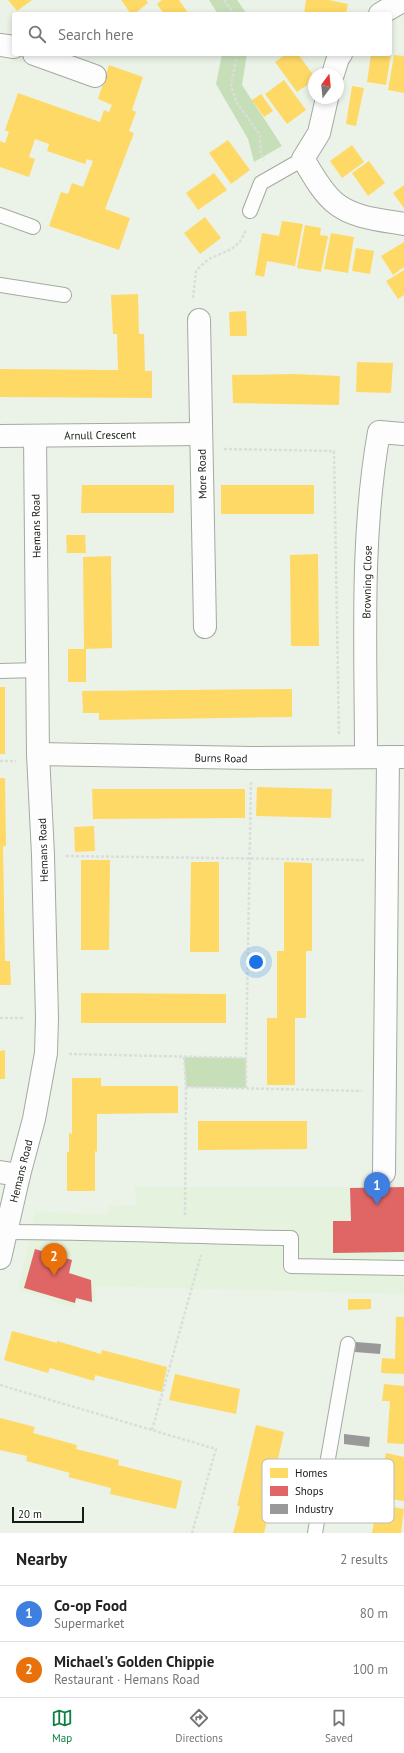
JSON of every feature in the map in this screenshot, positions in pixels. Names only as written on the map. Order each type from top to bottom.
[{"type":"street","points":[[383,12],[404,0]]},
{"type":"street","points":[[0,45],[12,47]]},
{"type":"street","points":[[40,56],[95,76]]},
{"type":"street","points":[[335,68],[340,56]]},
{"type":"street","points":[[326,104],[319,133],[303,159],[317,181],[334,202],[361,216],[404,224]]},
{"type":"street","name":"More Road","points":[[199,320],[205,628]]},
{"type":"street","name":"Browning Close","points":[[366,757],[366,598],[368,514],[372,470],[379,432],[404,434]]},
{"type":"street","name":"Arnull Crescent","points":[[0,436],[201,442]]},
{"type":"street","name":"Hemans Road","points":[[0,1258],[6,1232],[10,1173],[34,1119],[46,1053],[47,1018],[44,855],[38,754],[35,436]]},
{"type":"street","name":"Burns Road","points":[[38,754],[251,758],[396,757]]},
{"type":"street","points":[[384,1173],[387,860],[396,757]]},
{"type":"lane","points":[[250,211],[261,183],[269,177],[303,159]]},
{"type":"lane","points":[[0,215],[33,227]]},
{"type":"lane","points":[[0,284],[64,295]]},
{"type":"lane","points":[[0,671],[38,670]]},
{"type":"lane","points":[[6,1232],[86,1232],[206,1237],[291,1238],[291,1266],[404,1268]]},
{"type":"lane","points":[[328,1459],[348,1344]]},
{"type":"lane","points":[[315,1533],[317,1523]]},
{"type":"path","points":[[224,0],[233,12]]},
{"type":"path","points":[[237,56],[231,86],[237,103],[260,135],[261,152],[269,177]]},
{"type":"path","points":[[199,320],[193,299],[196,271],[209,259],[231,250],[244,234],[250,211]]},
{"type":"path","points":[[201,442],[334,451],[339,757]]},
{"type":"path","points":[[246,1088],[251,758]]},
{"type":"path","points":[[44,855],[387,860]]},
{"type":"path","points":[[46,1053],[246,1058]]},
{"type":"path","points":[[184,1057],[186,1087],[185,1236]]},
{"type":"path","points":[[186,1087],[385,1091]]},
{"type":"path","points":[[152,1430],[206,1237]]},
{"type":"path","points":[[0,1385],[216,1449],[192,1533]]},
{"type":"shaded area","points":[[134,1187],[404,1187],[404,1294],[95,1286],[95,1305],[77,1299],[74,1308],[18,1290],[35,1211],[107,1215],[109,1206],[137,1205]]},
{"type":"green space","points":[[209,0],[237,0],[246,12],[217,12]]},
{"type":"green space","points":[[222,56],[247,56],[242,85],[282,146],[254,162],[248,139],[216,84]]},
{"type":"green space","points":[[184,1057],[246,1058],[246,1088],[186,1087]]},
{"type":"building: Homes","points":[[8,0],[32,0],[17,11]]},
{"type":"building: Homes","points":[[121,0],[146,0],[148,3],[137,12],[130,12]]},
{"type":"building: Homes","points":[[162,0],[179,0],[188,12],[163,12],[157,4]]},
{"type":"building: Homes","points":[[306,0],[329,0],[348,4],[346,12],[304,12]]},
{"type":"building: Homes","points":[[394,55],[404,56],[404,93],[388,90]]},
{"type":"building: Homes","points":[[283,56],[299,56],[308,68],[308,84],[297,92],[275,62]]},
{"type":"building: Homes","points":[[371,56],[391,56],[386,85],[367,82]]},
{"type":"building: Homes","points":[[109,65],[143,77],[132,110],[136,112],[129,131],[134,133],[105,209],[130,218],[119,250],[49,226],[61,192],[68,194],[72,183],[83,187],[93,161],[87,159],[85,164],[47,151],[49,144],[35,139],[29,157],[35,159],[29,177],[0,167],[0,141],[5,143],[9,132],[5,130],[18,93],[100,122],[104,110],[109,112],[112,105],[98,99]]},
{"type":"building: Homes","points":[[284,80],[306,110],[287,124],[265,94]]},
{"type":"building: Homes","points":[[352,86],[364,88],[356,126],[346,124]]},
{"type":"building: Homes","points":[[261,94],[273,111],[264,117],[252,100]]},
{"type":"building: Homes","points":[[228,140],[250,170],[231,184],[209,153]]},
{"type":"building: Homes","points":[[352,145],[364,162],[342,178],[330,161]]},
{"type":"building: Homes","points":[[369,161],[385,183],[368,196],[352,173]]},
{"type":"building: Homes","points":[[214,173],[227,190],[198,210],[186,193]]},
{"type":"building: Homes","points":[[404,185],[404,208],[393,193]]},
{"type":"building: Homes","points":[[205,217],[221,238],[200,254],[184,233]]},
{"type":"building: Homes","points":[[282,221],[303,224],[295,266],[267,261],[264,277],[255,275],[262,233],[279,236]]},
{"type":"building: Homes","points":[[305,225],[321,228],[320,235],[328,236],[321,272],[297,268]]},
{"type":"building: Homes","points":[[331,233],[354,237],[348,273],[324,269]]},
{"type":"building: Homes","points":[[404,242],[404,267],[393,275],[381,256]]},
{"type":"building: Homes","points":[[356,248],[374,251],[370,274],[352,271]]},
{"type":"building: Homes","points":[[404,270],[404,295],[398,299],[386,281]]},
{"type":"building: Homes","points":[[138,294],[139,334],[144,334],[145,371],[152,371],[152,398],[0,397],[0,369],[118,370],[117,334],[113,334],[111,295]]},
{"type":"building: Homes","points":[[246,311],[247,336],[230,336],[229,312]]},
{"type":"building: Homes","points":[[357,362],[393,363],[391,393],[356,392]]},
{"type":"building: Homes","points":[[294,374],[340,376],[339,405],[233,403],[232,375]]},
{"type":"building: Homes","points":[[82,485],[174,485],[174,513],[81,513]]},
{"type":"building: Homes","points":[[221,485],[314,485],[314,514],[221,514]]},
{"type":"building: Homes","points":[[66,535],[85,535],[86,553],[67,553]]},
{"type":"building: Homes","points":[[318,554],[319,646],[291,646],[290,555]]},
{"type":"building: Homes","points":[[111,556],[112,648],[86,649],[86,682],[68,682],[68,649],[84,649],[83,557]]},
{"type":"building: Homes","points":[[0,687],[5,687],[5,754],[0,754]]},
{"type":"building: Homes","points":[[292,689],[292,717],[99,720],[99,713],[83,713],[82,691]]},
{"type":"building: Homes","points":[[0,778],[5,778],[6,846],[3,846],[5,961],[10,961],[11,985],[0,985]]},
{"type":"building: Homes","points":[[257,787],[332,789],[331,818],[256,816]]},
{"type":"building: Homes","points":[[92,789],[245,789],[245,818],[93,819]]},
{"type":"building: Homes","points":[[94,826],[95,851],[75,852],[74,827]]},
{"type":"building: Homes","points":[[81,860],[110,860],[109,950],[81,950]]},
{"type":"building: Homes","points":[[191,862],[219,862],[219,952],[190,952]]},
{"type":"building: Homes","points":[[284,862],[312,863],[312,951],[306,951],[306,1018],[295,1018],[295,1085],[267,1085],[267,1018],[277,1018],[277,951],[284,951]]},
{"type":"building: Homes","points":[[81,993],[226,994],[226,1023],[81,1023]]},
{"type":"building: Homes","points":[[5,1050],[5,1079],[0,1079],[0,1051]]},
{"type":"building: Homes","points":[[72,1078],[101,1078],[101,1086],[178,1086],[178,1113],[97,1114],[95,1191],[67,1191],[67,1152],[69,1152],[69,1133],[72,1134]]},
{"type":"building: Homes","points":[[198,1121],[307,1121],[307,1149],[198,1150]]},
{"type":"building: Homes","points":[[348,1299],[371,1299],[371,1309],[348,1310]]},
{"type":"building: Homes","points":[[396,1317],[404,1317],[404,1374],[381,1373],[382,1358],[395,1359]]},
{"type":"building: Homes","points":[[12,1331],[57,1343],[57,1341],[101,1354],[102,1350],[167,1367],[162,1392],[95,1375],[94,1381],[50,1368],[48,1373],[4,1360]]},
{"type":"building: Homes","points":[[175,1374],[240,1389],[236,1414],[169,1400]]},
{"type":"building: Homes","points":[[384,1384],[404,1386],[404,1444],[387,1443],[390,1401],[382,1401]]},
{"type":"building: Homes","points":[[0,1418],[35,1427],[33,1433],[77,1445],[76,1449],[119,1460],[118,1465],[182,1481],[176,1509],[110,1494],[111,1488],[68,1477],[70,1473],[26,1461],[27,1456],[0,1450]]},
{"type":"building: Homes","points":[[256,1425],[284,1432],[278,1459],[262,1459],[262,1523],[266,1523],[264,1533],[233,1533],[240,1506],[237,1506]]},
{"type":"building: Homes","points":[[386,1453],[404,1457],[404,1501],[394,1500],[394,1459],[385,1459]]},
{"type":"building: Homes","points":[[394,1507],[404,1509],[401,1533],[372,1533],[374,1523],[394,1523]]},
{"type":"building: Shops","points":[[404,1187],[404,1252],[333,1253],[333,1221],[351,1221],[350,1188]]},
{"type":"building: Shops","points":[[35,1249],[72,1260],[69,1273],[91,1280],[92,1302],[76,1298],[75,1303],[24,1288]]},
{"type":"building: Industry","points":[[356,1342],[381,1344],[380,1354],[355,1352]]},
{"type":"building: Industry","points":[[344,1434],[370,1437],[369,1447],[344,1444]]},
{"type":"place","name":"Co-op Food","points":[[377,1205]]},
{"type":"place","name":"Michael's Golden Chippie","points":[[54,1276]]}]
